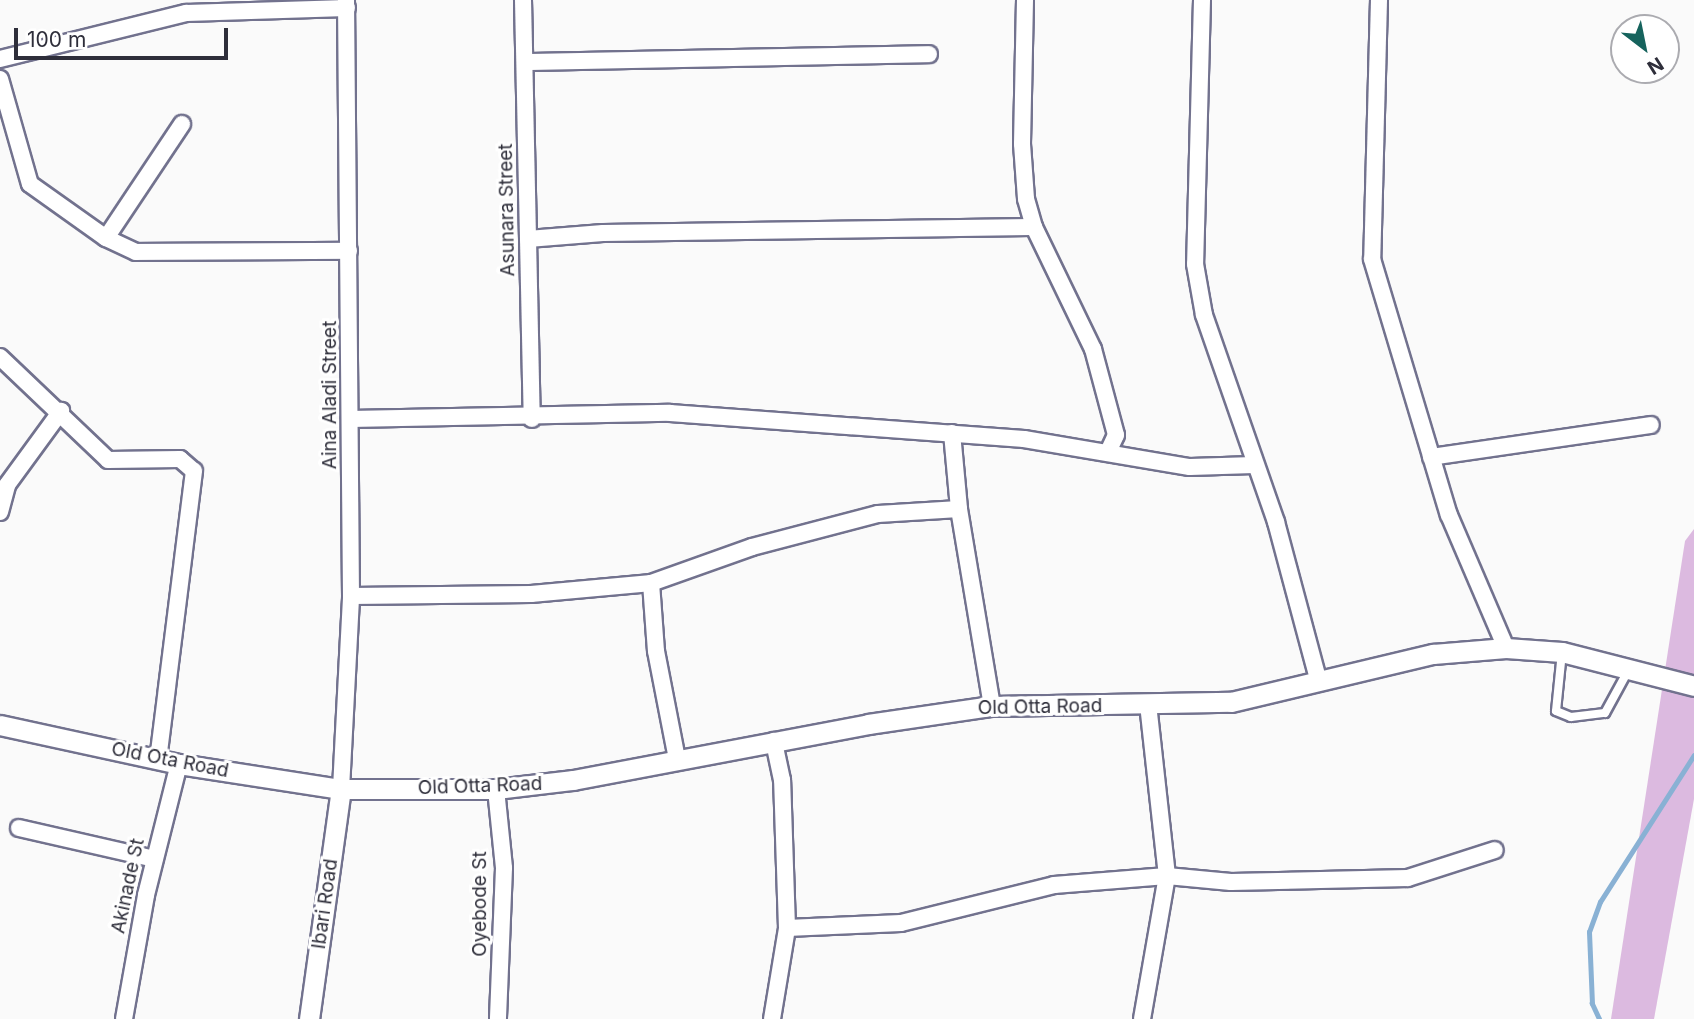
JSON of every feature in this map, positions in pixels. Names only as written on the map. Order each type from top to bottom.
[{"type":"street","name":"Asunara Street","points":[[523,0],[532,419]]},
{"type":"street","points":[[1025,0],[1022,144],[1027,199],[1034,227],[1093,349],[1116,435],[1108,452]]},
{"type":"street","points":[[1202,0],[1195,264],[1204,315],[1276,522],[1319,682]]},
{"type":"street","points":[[1379,0],[1370,247],[1449,515],[1506,648]]},
{"type":"street","points":[[0,59],[185,7],[347,4]]},
{"type":"street","name":"Aina Aladi Street","points":[[341,789],[351,596],[347,4]]},
{"type":"street","points":[[525,62],[929,54]]},
{"type":"street","points":[[0,79],[30,184],[106,238],[136,252],[349,251]]},
{"type":"street","points":[[106,238],[182,124]]},
{"type":"street","points":[[528,239],[1034,227]]},
{"type":"street","points":[[0,357],[61,411],[108,460],[180,459],[194,471],[158,758]]},
{"type":"street","points":[[0,512],[7,485],[61,411]]},
{"type":"street","points":[[350,419],[532,419],[670,413],[952,433],[1108,452],[1190,467],[1254,465]]},
{"type":"street","points":[[1432,457],[1651,425]]},
{"type":"street","points":[[952,433],[959,509],[992,706]]},
{"type":"street","points":[[351,596],[531,594],[651,583],[752,547],[878,514],[959,509]]},
{"type":"street","points":[[651,583],[656,652],[677,758]]},
{"type":"street","name":"Old Otta Road","points":[[341,789],[496,789],[573,780],[677,758],[992,706],[1231,702],[1433,654],[1506,648],[1562,652],[1630,667],[1694,686]]},
{"type":"street","points":[[1142,1019],[1167,876],[1148,705]]},
{"type":"street","name":"Old Ota Road","points":[[0,725],[179,764],[341,789]]},
{"type":"street","points":[[772,1019],[787,928],[782,780],[774,741]]},
{"type":"street","name":"Akinade St","points":[[124,1019],[154,859],[179,764]]},
{"type":"street","name":"Ibari Road","points":[[309,1019],[341,789]]},
{"type":"street","name":"Oyebode St","points":[[496,789],[504,869],[498,1019]]},
{"type":"street","points":[[19,828],[154,859]]},
{"type":"street","points":[[787,928],[901,923],[1054,885],[1167,876],[1231,882],[1408,878],[1496,850]]},
{"type":"lane","points":[[1562,652],[1556,711],[1571,717],[1605,713],[1630,667]]},
{"type":"shaded area","points":[[1694,529],[1694,799],[1654,1019],[1611,1019],[1685,541]]},
{"type":"waterway","points":[[1599,1019],[1592,1004],[1589,932],[1600,902],[1694,755]]}]
